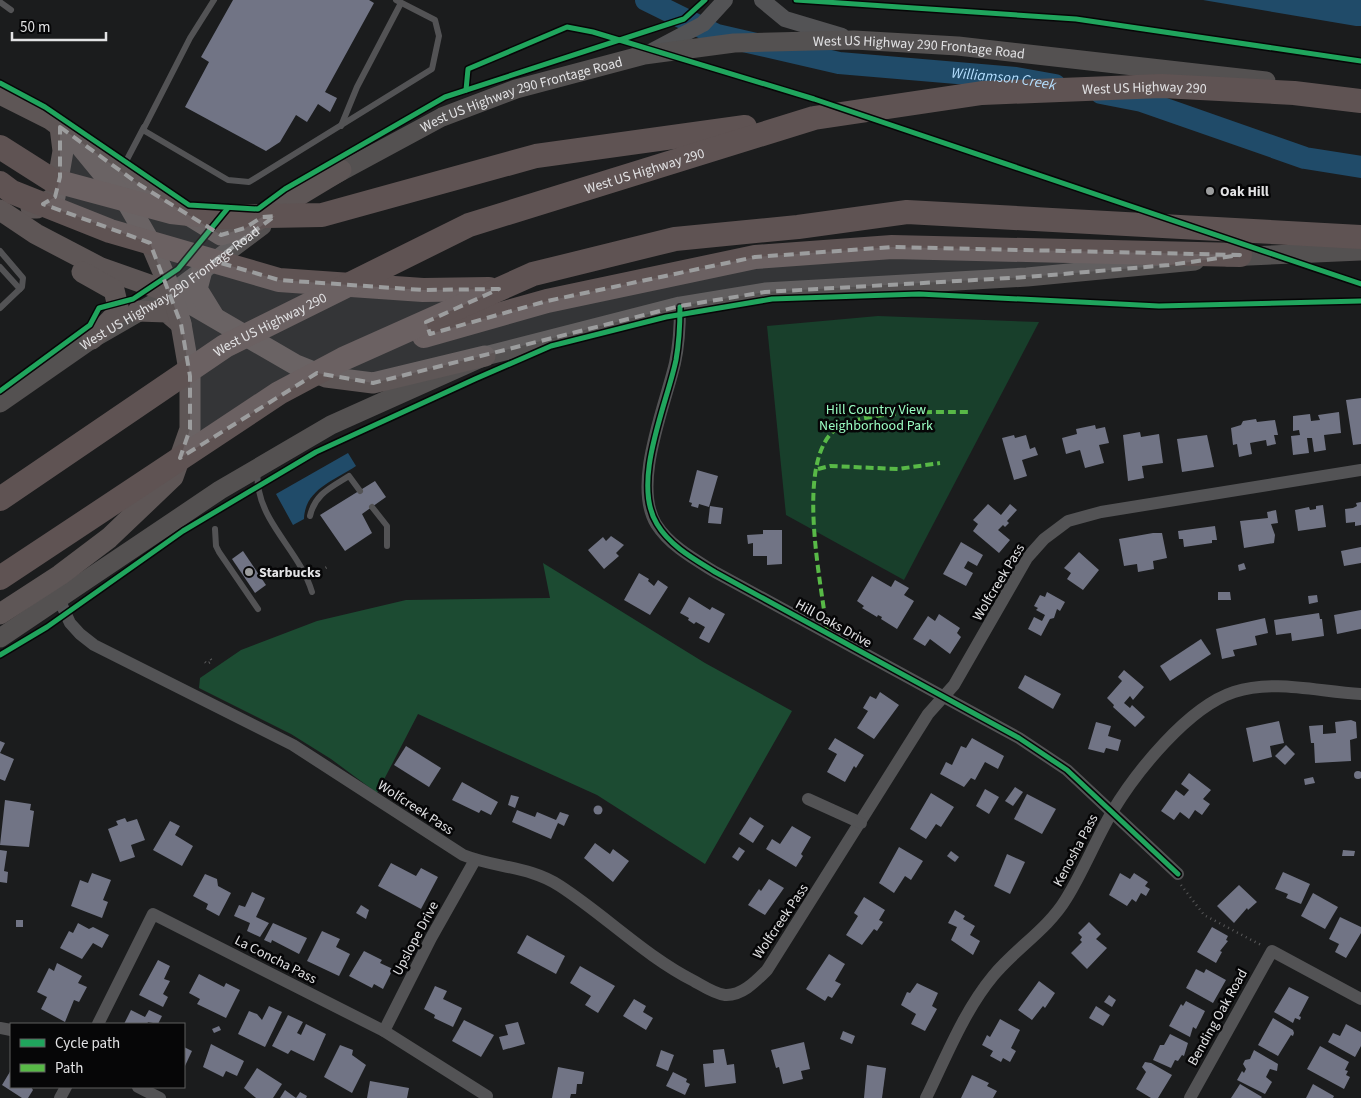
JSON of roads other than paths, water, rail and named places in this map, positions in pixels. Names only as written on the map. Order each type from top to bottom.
[{"type":"highway","name":"West US Highway 290","points":[[0,499],[126,415],[224,346],[469,225],[814,118],[982,93],[1162,86],[1294,93],[1361,101]]},
{"type":"highway","points":[[0,147],[52,180],[171,212],[217,217],[322,215],[536,156],[814,118]]},
{"type":"highway","points":[[0,183],[12,192],[110,231],[280,280],[424,290],[542,289],[798,227]]},
{"type":"highway","points":[[0,578],[279,393],[343,359],[533,274],[675,239],[798,227],[906,212],[1361,237]]},
{"type":"highway","points":[[343,359],[547,301],[755,257],[892,247],[1240,255]]},
{"type":"highway","points":[[0,488],[126,415]]},
{"type":"main road","name":"West US Highway 290 Frontage Road","points":[[0,403],[92,339],[172,293],[341,170],[442,117],[516,89],[644,55],[734,43],[854,40],[958,46],[1361,91]]},
{"type":"main road","points":[[0,94],[50,120],[121,171],[221,235],[245,228],[341,170]]},
{"type":"main road","points":[[0,203],[37,208],[55,197],[67,132]]},
{"type":"main road","points":[[0,614],[60,575],[109,538],[173,477],[190,428],[190,376],[181,324],[172,293],[151,244],[128,204],[67,132]]},
{"type":"main road","points":[[0,210],[36,234],[86,275],[114,290],[119,311],[92,339]]},
{"type":"main road","points":[[36,234],[101,268],[172,293],[296,365],[326,376],[373,383],[680,306],[765,292],[1046,276],[1169,266],[1240,255],[1361,251]]},
{"type":"main road","points":[[202,270],[197,289],[215,317]]},
{"type":"main road","points":[[138,311],[167,312],[181,324]]},
{"type":"main road","points":[[0,638],[220,490],[331,425],[486,356]]},
{"type":"street","points":[[644,55],[703,24],[724,0]]},
{"type":"street","points":[[762,0],[785,20],[854,40]]},
{"type":"street","name":"Hill Oaks Drive","points":[[680,306],[676,361],[653,444],[648,496],[656,523],[676,546],[715,572],[1019,738],[1067,770],[1178,874]]},
{"type":"street","name":"Wolfcreek Pass","points":[[59,599],[70,622],[80,634],[94,645],[294,745],[397,814],[463,855],[475,860],[533,872],[560,886],[659,962],[708,989],[725,995],[745,989],[766,970],[861,823],[928,714],[954,685],[1027,558],[1044,539],[1068,521],[1100,512],[1361,470]]},
{"type":"street","name":"Kenosha Pass","points":[[926,1098],[974,1002],[994,975],[1066,901],[1112,811],[1149,761],[1181,726],[1209,704],[1232,692],[1260,686],[1280,686],[1361,694]]},
{"type":"street","points":[[808,799],[861,823]]},
{"type":"street","name":"Upslope Drive","points":[[384,1031],[431,938],[475,860]]},
{"type":"street","name":"La Concha Pass","points":[[98,1023],[153,914],[384,1031],[487,1096],[486,1098]]},
{"type":"street","name":"Bending Oak Road","points":[[1190,1098],[1272,951],[1361,998]]},
{"type":"street","points":[[140,1088],[160,1098]]},
{"type":"lane","points":[[214,0],[190,38],[143,130],[228,180],[243,183],[249,182],[341,126],[432,69],[439,36],[435,20],[399,2],[357,87],[341,126]]},
{"type":"lane","points":[[0,2],[11,10]]},
{"type":"lane","points":[[121,171],[146,124]]},
{"type":"lane","points":[[0,251],[22,278],[20,289],[0,308]]},
{"type":"lane","points":[[0,267],[20,289]]},
{"type":"lane","points":[[257,468],[259,492],[270,518],[303,567],[312,592]]},
{"type":"lane","points":[[310,516],[313,502],[329,488],[349,476],[360,491]]},
{"type":"lane","points":[[372,507],[387,526],[387,546]]},
{"type":"lane","points":[[215,529],[216,546],[219,552],[258,609]]},
{"type":"water","points":[[1203,0],[1361,0],[1361,26],[1356,26]]},
{"type":"water","points":[[348,453],[356,466],[330,481],[315,493],[309,500],[304,519],[293,525],[276,494]]},
{"type":"waterway","name":"Williamson Creek","points":[[646,0],[717,35],[839,63],[1016,78],[1055,85]]},
{"type":"waterway","name":"Williamson Creek","points":[[1101,93],[1142,101],[1305,158],[1361,167]]},
{"type":"place","name":"Oak Hill","points":[[1210,191]]},
{"type":"place","name":"Starbucks","points":[[249,572]]},
{"type":"park label","name":"Hill Country View Neighborhood Park","points":[[876,418]]}]
